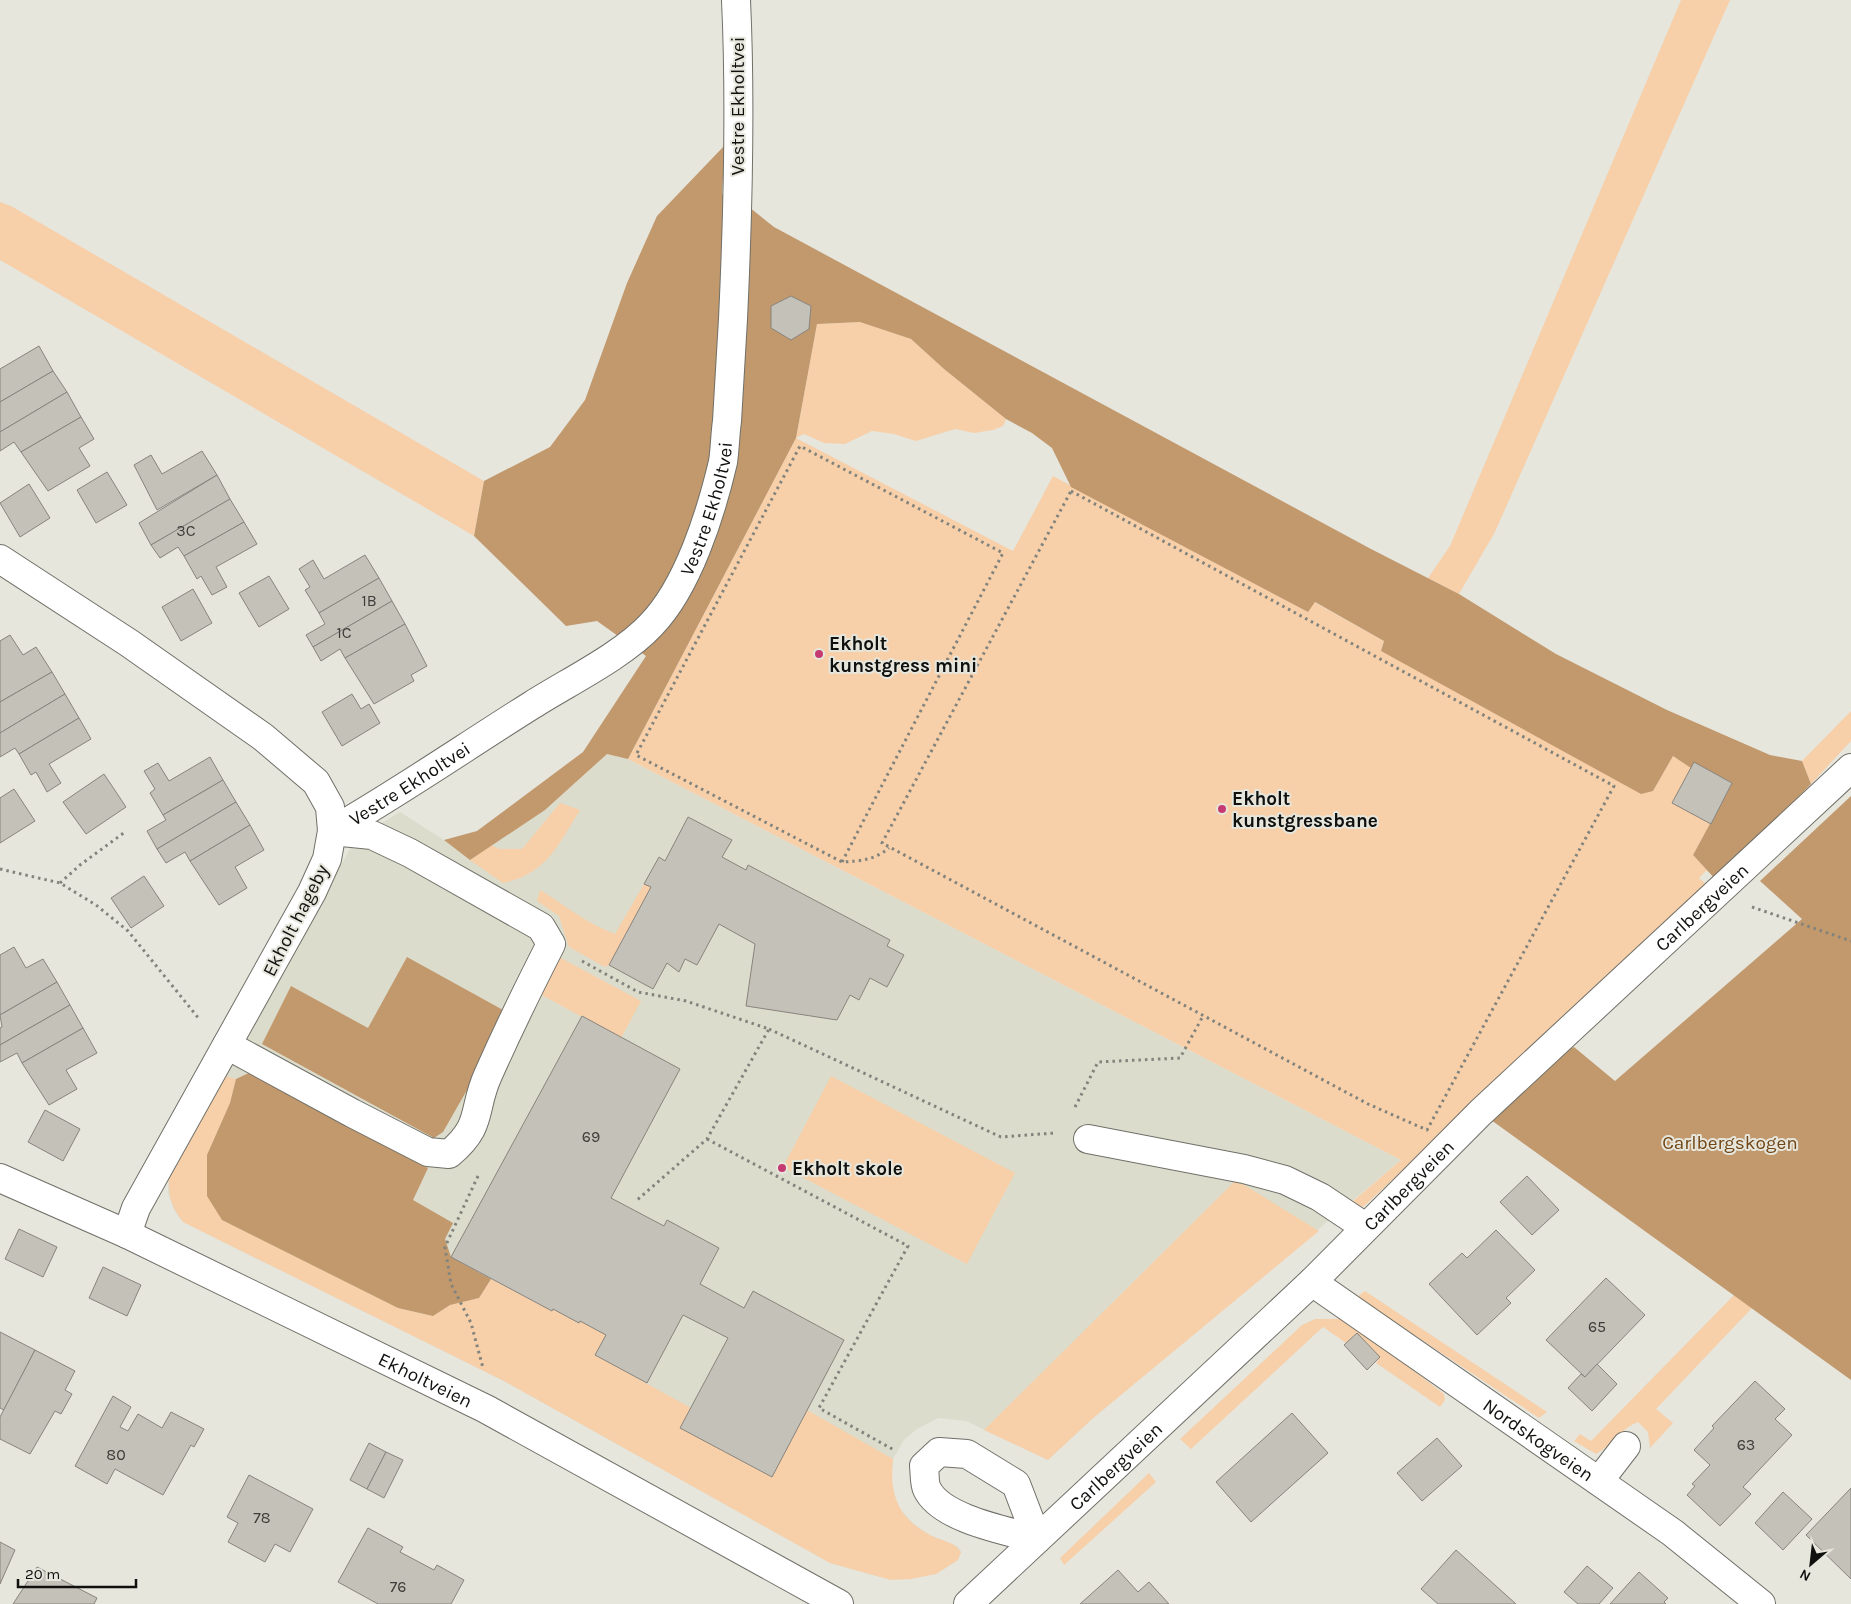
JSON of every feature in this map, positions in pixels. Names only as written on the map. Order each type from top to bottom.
[{"type":"street","name":"Vestre Ekholtvei","points":[[332,831],[383,801],[625,648],[652,625],[667,604],[692,558],[710,510],[723,459],[730,383],[736,244],[738,51],[736,0]]},
{"type":"street","name":"Ekholt hageby","points":[[0,559],[129,643],[263,737],[316,782],[330,807],[332,831],[327,859],[312,892],[136,1208],[127,1234]]},
{"type":"street","name":"Carlbergveien","points":[[968,1604],[1312,1282],[1480,1113],[1851,768]]},
{"type":"street","points":[[228,1045],[352,1114],[428,1152],[449,1154],[465,1141],[476,1120],[485,1082],[551,944],[541,927],[410,853],[372,835],[332,831]]},
{"type":"street","points":[[1075,1135],[1244,1169],[1285,1180],[1320,1197],[1365,1227]]},
{"type":"street","name":"Ekholtveien","points":[[0,1178],[127,1234],[486,1409],[839,1604]]},
{"type":"street","name":"Nordskogveien","points":[[1312,1282],[1672,1533],[1760,1604]]},
{"type":"street","points":[[1599,1481],[1626,1446]]},
{"type":"path","points":[[842,862],[1003,554],[800,446],[636,755],[842,862],[865,861],[890,848]]},
{"type":"path","points":[[1071,491],[1614,786],[1427,1130],[1368,1104],[890,848],[882,843],[1071,491]]},
{"type":"path","points":[[60,883],[80,865],[125,832]]},
{"type":"path","points":[[0,869],[60,883],[96,905],[128,931],[206,1026],[228,1045]]},
{"type":"path","points":[[1715,894],[1851,941]]},
{"type":"path","points":[[551,944],[638,992],[686,1001],[769,1029],[1001,1137],[1075,1135],[1098,1062],[1180,1058],[1202,1016]]},
{"type":"path","points":[[636,1201],[707,1139],[769,1029]]},
{"type":"path","points":[[707,1139],[908,1246],[819,1408],[895,1450]]},
{"type":"path","points":[[465,1141],[478,1176],[445,1248],[451,1284],[471,1324],[485,1374]]},
{"type":"shaded area","points":[[1681,0],[1730,0],[1495,532],[1459,594],[1428,578],[1450,546]]},
{"type":"shaded area","points":[[0,202],[11,206],[484,481],[474,536],[0,260]]},
{"type":"shaded area","points":[[861,322],[911,339],[944,369],[1006,419],[1003,426],[993,430],[974,433],[955,429],[916,441],[894,434],[872,431],[845,444],[824,443],[804,434],[796,438],[817,324]]},
{"type":"shaded area","name":"Ekholt kunstgressbane","points":[[796,438],[1013,551],[1053,476],[1308,612],[1314,602],[1384,641],[1381,651],[1653,791],[1673,756],[1691,767],[1694,762],[1732,783],[1693,855],[1707,870],[1699,878],[1710,887],[1363,1207],[1352,1202],[1401,1160],[628,759]]},
{"type":"shaded area","points":[[1851,711],[1851,741],[1811,784],[1802,761]]},
{"type":"shaded area","name":"Ekholt skole","points":[[607,754],[628,759],[1401,1160],[1092,1419],[1048,1460],[966,1421],[938,1418],[917,1429],[904,1440],[893,1459],[891,1481],[898,1507],[914,1524],[930,1535],[957,1546],[961,1552],[958,1560],[936,1574],[891,1580],[830,1563],[504,1381],[183,1222],[174,1210],[168,1193],[169,1176],[356,838],[400,812],[470,859],[545,810]]},
{"type":"shaded area","points":[[560,803],[580,810],[558,846],[541,865],[530,873],[503,883],[470,860],[491,845],[499,849],[522,849]]},
{"type":"shaded area","points":[[644,884],[651,887],[609,965],[605,967],[569,947],[559,916],[537,901],[540,890],[586,920],[615,934]]},
{"type":"shaded area","points":[[557,956],[641,1001],[621,1038],[538,993]]},
{"type":"shaded area","points":[[225,1076],[236,1079],[230,1103],[207,1155],[222,1220],[398,1308],[433,1316],[450,1305],[479,1298],[491,1279],[552,1311],[553,1309],[578,1323],[580,1321],[606,1335],[595,1355],[691,1408],[680,1428],[807,1410],[893,1459],[893,1483],[898,1504],[911,1522],[920,1529],[955,1546],[961,1552],[958,1560],[936,1574],[911,1579],[891,1580],[830,1563],[504,1381],[183,1222],[171,1200],[169,1176]]},
{"type":"shaded area","points":[[831,1076],[1015,1173],[967,1264],[783,1167]]},
{"type":"shaded area","points":[[1236,1180],[1319,1231],[1092,1419],[1048,1460],[984,1430]]},
{"type":"shaded area","points":[[1365,1291],[1547,1412],[1539,1418],[1357,1297]]},
{"type":"shaded area","points":[[1734,1295],[1752,1308],[1656,1409],[1673,1423],[1650,1448],[1648,1432],[1638,1422],[1626,1429],[1596,1454],[1574,1441],[1580,1434],[1591,1441]]},
{"type":"shaded area","points":[[1315,1319],[1339,1319],[1366,1334],[1444,1394],[1445,1400],[1440,1407],[1376,1363],[1380,1357],[1357,1333],[1346,1343],[1323,1327],[1191,1449],[1180,1439],[1302,1325]]},
{"type":"shaded area","points":[[1149,1473],[1156,1482],[1064,1565],[1060,1558]]},
{"type":"green space","points":[[725,145],[722,194],[749,207],[774,227],[1371,549],[1459,594],[1556,654],[1667,710],[1770,755],[1802,761],[1811,784],[1717,881],[1693,855],[1732,783],[1694,763],[1691,768],[1673,756],[1653,791],[1641,794],[1381,651],[1384,641],[1315,602],[1308,612],[1071,487],[1052,448],[1032,433],[1006,419],[944,369],[911,339],[860,322],[817,324],[796,438],[628,759],[607,754],[545,810],[470,860],[444,840],[477,831],[583,752],[646,656],[597,621],[566,626],[474,536],[484,481],[550,447],[585,400],[627,283],[657,216]]},
{"type":"green space","name":"Carlbergskogen","points":[[1851,796],[1851,1380],[1487,1117],[1559,1053],[1574,1047],[1615,1081],[1802,919],[1760,881]]},
{"type":"green space","points":[[407,957],[503,1010],[487,1055],[443,1132],[434,1138],[262,1044],[291,986],[368,1028]]},
{"type":"green space","points":[[251,1072],[428,1168],[413,1200],[453,1223],[445,1239],[451,1257],[491,1279],[479,1298],[450,1305],[433,1316],[398,1308],[222,1220],[207,1196],[207,1155],[230,1103],[236,1079]]},
{"type":"building","points":[[791,296],[811,306],[809,329],[791,340],[771,328],[771,306]]},
{"type":"building","points":[[39,346],[53,371],[0,402],[0,369]]},
{"type":"building","points":[[53,371],[67,392],[0,432],[0,402]]},
{"type":"building","points":[[67,392],[81,417],[21,452],[14,442],[0,451],[0,432]]},
{"type":"building","points":[[81,417],[94,439],[79,448],[90,466],[48,491],[21,452]]},
{"type":"building","points":[[202,451],[217,475],[157,510],[134,465],[151,455],[162,474]]},
{"type":"building","points":[[107,472],[127,505],[96,523],[77,490]]},
{"type":"building","points":[[217,475],[230,499],[151,545],[139,523]]},
{"type":"building","points":[[29,484],[50,518],[20,537],[0,503]]},
{"type":"building","points":[[230,499],[244,522],[184,556],[178,547],[160,558],[151,545]]},
{"type":"building","points":[[244,522],[257,544],[216,567],[227,587],[212,595],[201,576],[197,579],[184,556]]},
{"type":"building","points":[[365,555],[379,578],[319,613],[305,590],[310,587],[299,569],[313,560],[324,579]]},
{"type":"building","points":[[269,576],[289,609],[259,627],[239,593]]},
{"type":"building","points":[[379,578],[392,601],[313,647],[306,635],[325,624],[319,613]]},
{"type":"building","points":[[193,589],[212,623],[181,641],[162,607]]},
{"type":"building","points":[[392,601],[405,624],[345,658],[340,649],[321,661],[313,647]]},
{"type":"building","points":[[405,624],[427,666],[411,675],[414,681],[374,704],[345,658]]},
{"type":"building","points":[[10,635],[23,655],[36,647],[52,672],[0,702],[0,641]]},
{"type":"building","points":[[52,672],[65,694],[0,733],[0,702]]},
{"type":"building","points":[[65,694],[79,718],[19,754],[15,748],[0,757],[0,733]]},
{"type":"building","points":[[352,694],[361,709],[369,704],[380,723],[342,746],[322,712]]},
{"type":"building","points":[[79,718],[91,739],[49,764],[61,783],[47,792],[36,772],[31,775],[19,754]]},
{"type":"building","points":[[210,757],[223,780],[163,815],[150,793],[155,789],[144,771],[158,763],[169,781]]},
{"type":"building","points":[[1694,762],[1732,783],[1711,824],[1672,803]]},
{"type":"building","points":[[104,774],[126,807],[86,834],[63,802]]},
{"type":"building","points":[[223,780],[236,802],[157,849],[147,831],[166,820],[163,815]]},
{"type":"building","points":[[14,789],[35,821],[0,843],[0,798]]},
{"type":"building","points":[[236,802],[250,825],[190,861],[185,852],[166,863],[157,849]]},
{"type":"building","points":[[688,817],[732,840],[722,857],[746,870],[748,865],[890,940],[887,946],[904,955],[887,987],[870,978],[859,1000],[850,995],[837,1020],[746,1006],[755,944],[719,924],[697,965],[685,959],[679,972],[667,963],[653,989],[609,965],[651,887],[644,884],[659,857],[665,861]]},
{"type":"building","points":[[250,825],[264,850],[235,867],[247,888],[219,905],[190,861]]},
{"type":"building","points":[[144,876],[164,906],[131,928],[111,898]]},
{"type":"building","points":[[14,947],[26,968],[43,959],[57,982],[0,1015],[0,955]]},
{"type":"building","points":[[57,982],[70,1005],[0,1045],[0,1028],[2,1027],[0,1015]]},
{"type":"building","points":[[70,1005],[83,1028],[22,1063],[17,1053],[0,1062],[0,1045]]},
{"type":"building","points":[[582,1016],[680,1069],[611,1198],[664,1226],[667,1220],[719,1248],[700,1284],[744,1308],[753,1291],[844,1340],[772,1477],[680,1428],[728,1338],[683,1315],[647,1383],[595,1355],[606,1335],[553,1309],[552,1311],[451,1257]]},
{"type":"building","points":[[83,1028],[97,1053],[66,1070],[77,1089],[49,1105],[22,1063]]},
{"type":"building","points":[[45,1110],[80,1129],[63,1161],[28,1142]]},
{"type":"building","points":[[1527,1176],[1559,1210],[1532,1235],[1500,1202]]},
{"type":"building","points":[[19,1229],[57,1247],[43,1277],[5,1259]]},
{"type":"building","points":[[1496,1230],[1535,1270],[1506,1298],[1511,1303],[1477,1335],[1429,1284],[1462,1253],[1467,1258]]},
{"type":"building","points":[[103,1267],[141,1285],[127,1316],[89,1298]]},
{"type":"building","points":[[1606,1278],[1645,1315],[1585,1377],[1546,1340]]},
{"type":"building","points":[[0,1332],[35,1350],[4,1410],[0,1408]]},
{"type":"building","points":[[1357,1333],[1380,1357],[1367,1370],[1344,1345]]},
{"type":"building","points":[[35,1350],[75,1371],[65,1390],[72,1394],[61,1414],[55,1411],[30,1454],[0,1439],[0,1417]]},
{"type":"building","points":[[1597,1364],[1617,1384],[1592,1411],[1568,1388],[1581,1374],[1585,1377]]},
{"type":"building","points":[[1755,1381],[1785,1409],[1775,1419],[1792,1435],[1743,1487],[1751,1494],[1720,1526],[1687,1495],[1695,1486],[1692,1484],[1710,1465],[1694,1450],[1714,1428],[1712,1426]]},
{"type":"building","points":[[113,1396],[131,1407],[120,1427],[128,1431],[138,1414],[162,1428],[171,1412],[204,1429],[194,1447],[191,1445],[163,1495],[115,1469],[107,1484],[75,1466]]},
{"type":"building","points":[[1292,1413],[1328,1453],[1251,1522],[1216,1482]]},
{"type":"building","points":[[1437,1438],[1462,1466],[1422,1501],[1397,1473]]},
{"type":"building","points":[[369,1443],[386,1452],[367,1489],[350,1480]]},
{"type":"building","points":[[386,1452],[403,1460],[384,1498],[367,1489]]},
{"type":"building","points":[[249,1475],[313,1509],[290,1552],[275,1544],[265,1562],[228,1542],[238,1523],[227,1517]]},
{"type":"building","points":[[1851,1488],[1851,1579],[1806,1535]]},
{"type":"building","points":[[1783,1492],[1812,1519],[1783,1550],[1755,1523]]},
{"type":"building","points":[[368,1528],[403,1547],[400,1552],[434,1570],[437,1565],[464,1580],[451,1604],[378,1604],[338,1582]]},
{"type":"building","points":[[0,1542],[15,1550],[0,1584]]},
{"type":"building","points":[[1456,1550],[1516,1604],[1438,1604],[1421,1589]]},
{"type":"building","points":[[1587,1566],[1613,1588],[1599,1604],[1578,1604],[1564,1592]]},
{"type":"building","points":[[37,1567],[97,1598],[94,1604],[13,1604]]},
{"type":"building","points":[[1118,1570],[1138,1592],[1149,1582],[1169,1604],[1080,1604]]},
{"type":"building","points":[[1639,1572],[1668,1598],[1664,1602],[1666,1604],[1610,1604]]},
{"type":"place","name":"Ekholt kunstgress mini","points":[[819,654]]},
{"type":"place","name":"Ekholt kunstgressbane","points":[[1222,809]]},
{"type":"place","name":"Ekholt skole","points":[[782,1168]]}]
